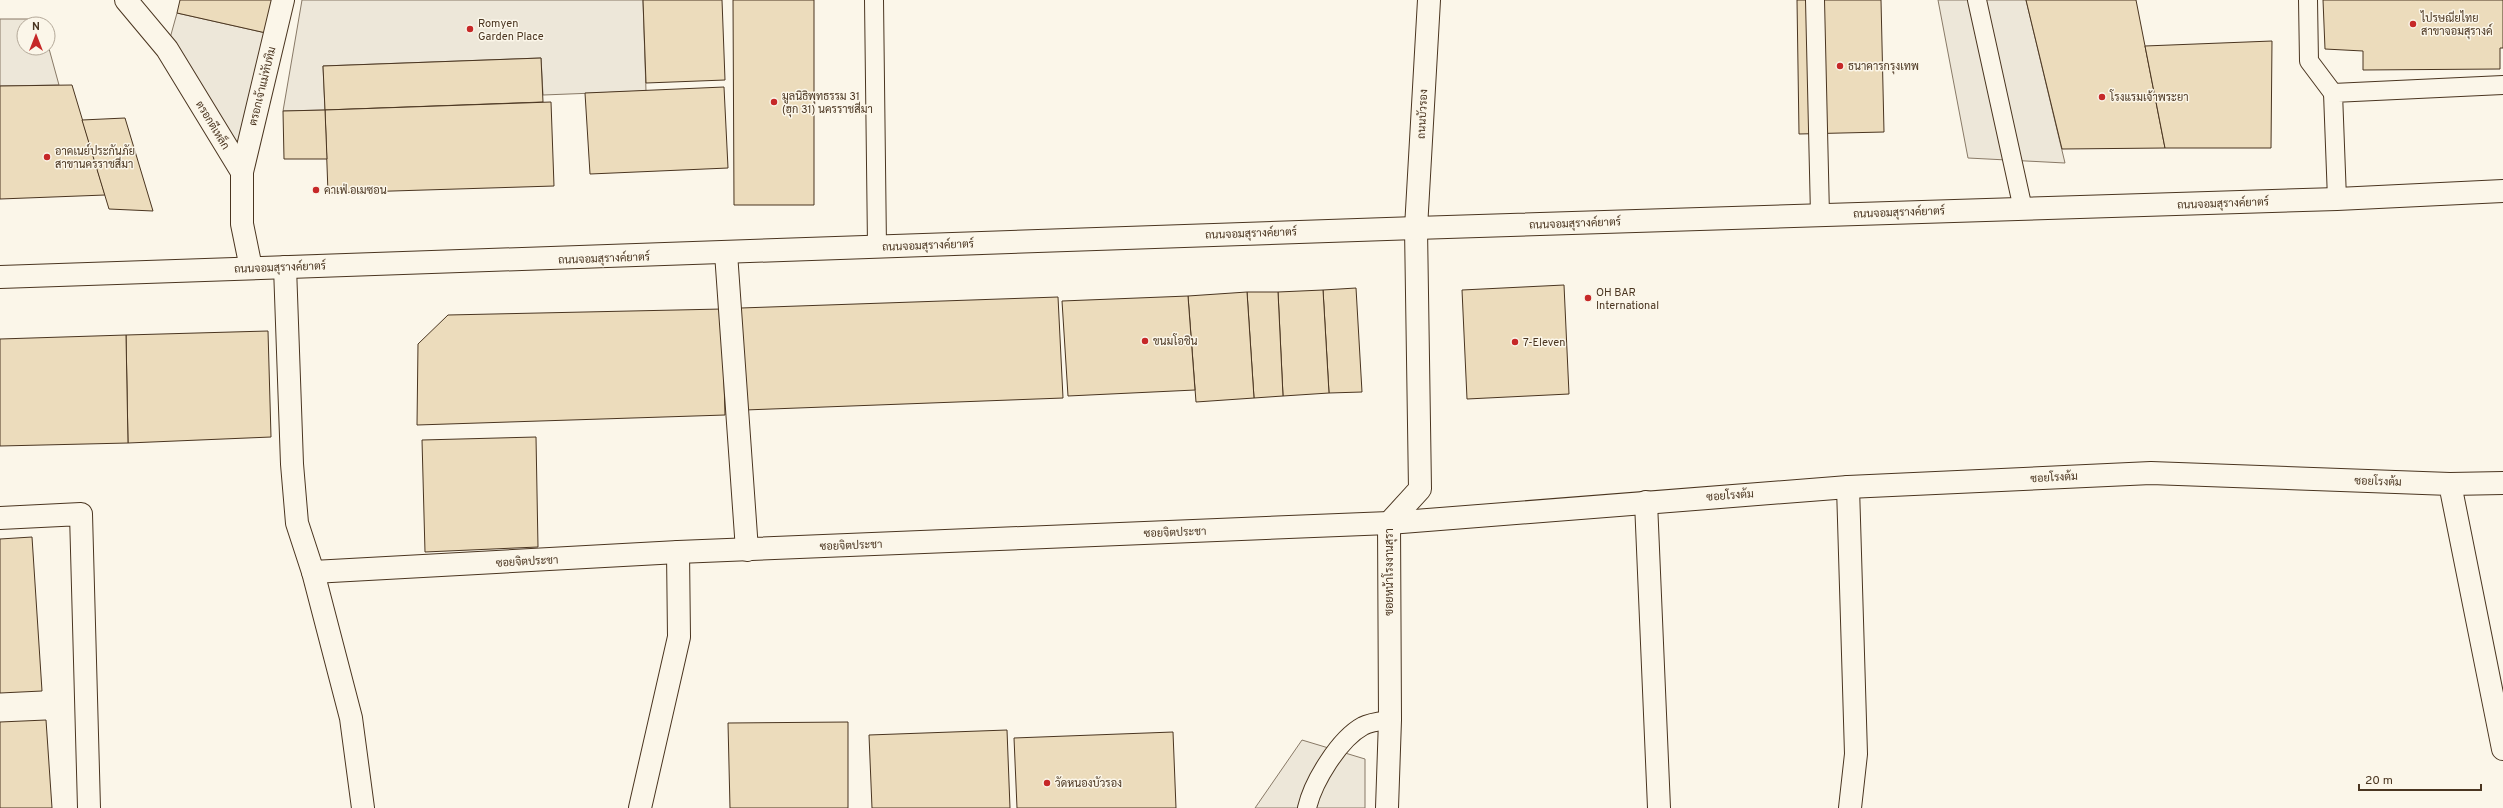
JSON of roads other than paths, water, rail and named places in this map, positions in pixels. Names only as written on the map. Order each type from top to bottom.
[{"type":"street","name":"ตรอกตีเหล็ก","points":[[126,0],[167,49],[242,172]]},
{"type":"street","name":"ตรอกเจ้าแม่ทับทิม","points":[[242,172],[283,0]]},
{"type":"street","name":"ถนนบัวรอง","points":[[1416,228],[1429,0]]},
{"type":"street","points":[[242,172],[242,224],[251,268]]},
{"type":"street","name":"ถนนจอมสุรางค์ยาตร์","points":[[0,277],[1416,228],[2337,199],[2503,191]]},
{"type":"street","name":"ซอยหน้าโรงงานสุรา","points":[[1388,808],[1390,720],[1389,522],[1420,489],[1416,228]]},
{"type":"street","points":[[726,253],[747,550]]},
{"type":"street","points":[[285,267],[292,464],[297,522],[313,572],[351,718],[363,808]]},
{"type":"street","name":"ซอยโรงต้ม","points":[[1389,522],[1848,487],[2151,473],[2450,484],[2503,483]]},
{"type":"street","points":[[2450,484],[2503,749]]},
{"type":"street","points":[[1848,487],[1856,754],[1850,808]]},
{"type":"street","points":[[1646,502],[1659,808]]},
{"type":"street","points":[[0,518],[81,514],[89,808]]},
{"type":"street","name":"ซอยจิตประชา","points":[[313,572],[678,552],[1389,522]]},
{"type":"street","points":[[640,808],[679,637],[678,552]]},
{"type":"lane","points":[[874,0],[877,246]]},
{"type":"lane","points":[[1815,0],[1820,215]]},
{"type":"lane","points":[[1977,0],[2023,209]]},
{"type":"lane","points":[[2308,0],[2309,61],[2333,93],[2337,199]]},
{"type":"lane","points":[[2333,93],[2503,85]]},
{"type":"lane","points":[[1307,808],[1312,789],[1341,745],[1363,726],[1390,720]]},
{"type":"place","name":"ไปรษณียไทย สาขาจอมสุรางค์","points":[[2413,24]]},
{"type":"place","name":"Romyen Garden Place","points":[[470,29]]},
{"type":"place","name":"ธนาคารกรุงเทพ","points":[[1840,66]]},
{"type":"place","name":"โรงแรมเจ้าพระยา","points":[[2102,97]]},
{"type":"place","name":"มูลนิธิพุทธรรม 31 (ฮุก 31) นครราชสีมา","points":[[774,102]]},
{"type":"place","name":"อาคเนย์ประกันภัย สาขานครราชสีมา","points":[[47,157]]},
{"type":"place","name":"คาเฟ่ อเมซอน","points":[[316,190]]},
{"type":"place","name":"OH BAR International","points":[[1588,298]]},
{"type":"place","name":"ขนมโอชิน","points":[[1145,341]]},
{"type":"place","name":"7-Eleven","points":[[1515,342]]},
{"type":"place","name":"วัดหนองบัวรอง","points":[[1047,783]]}]
